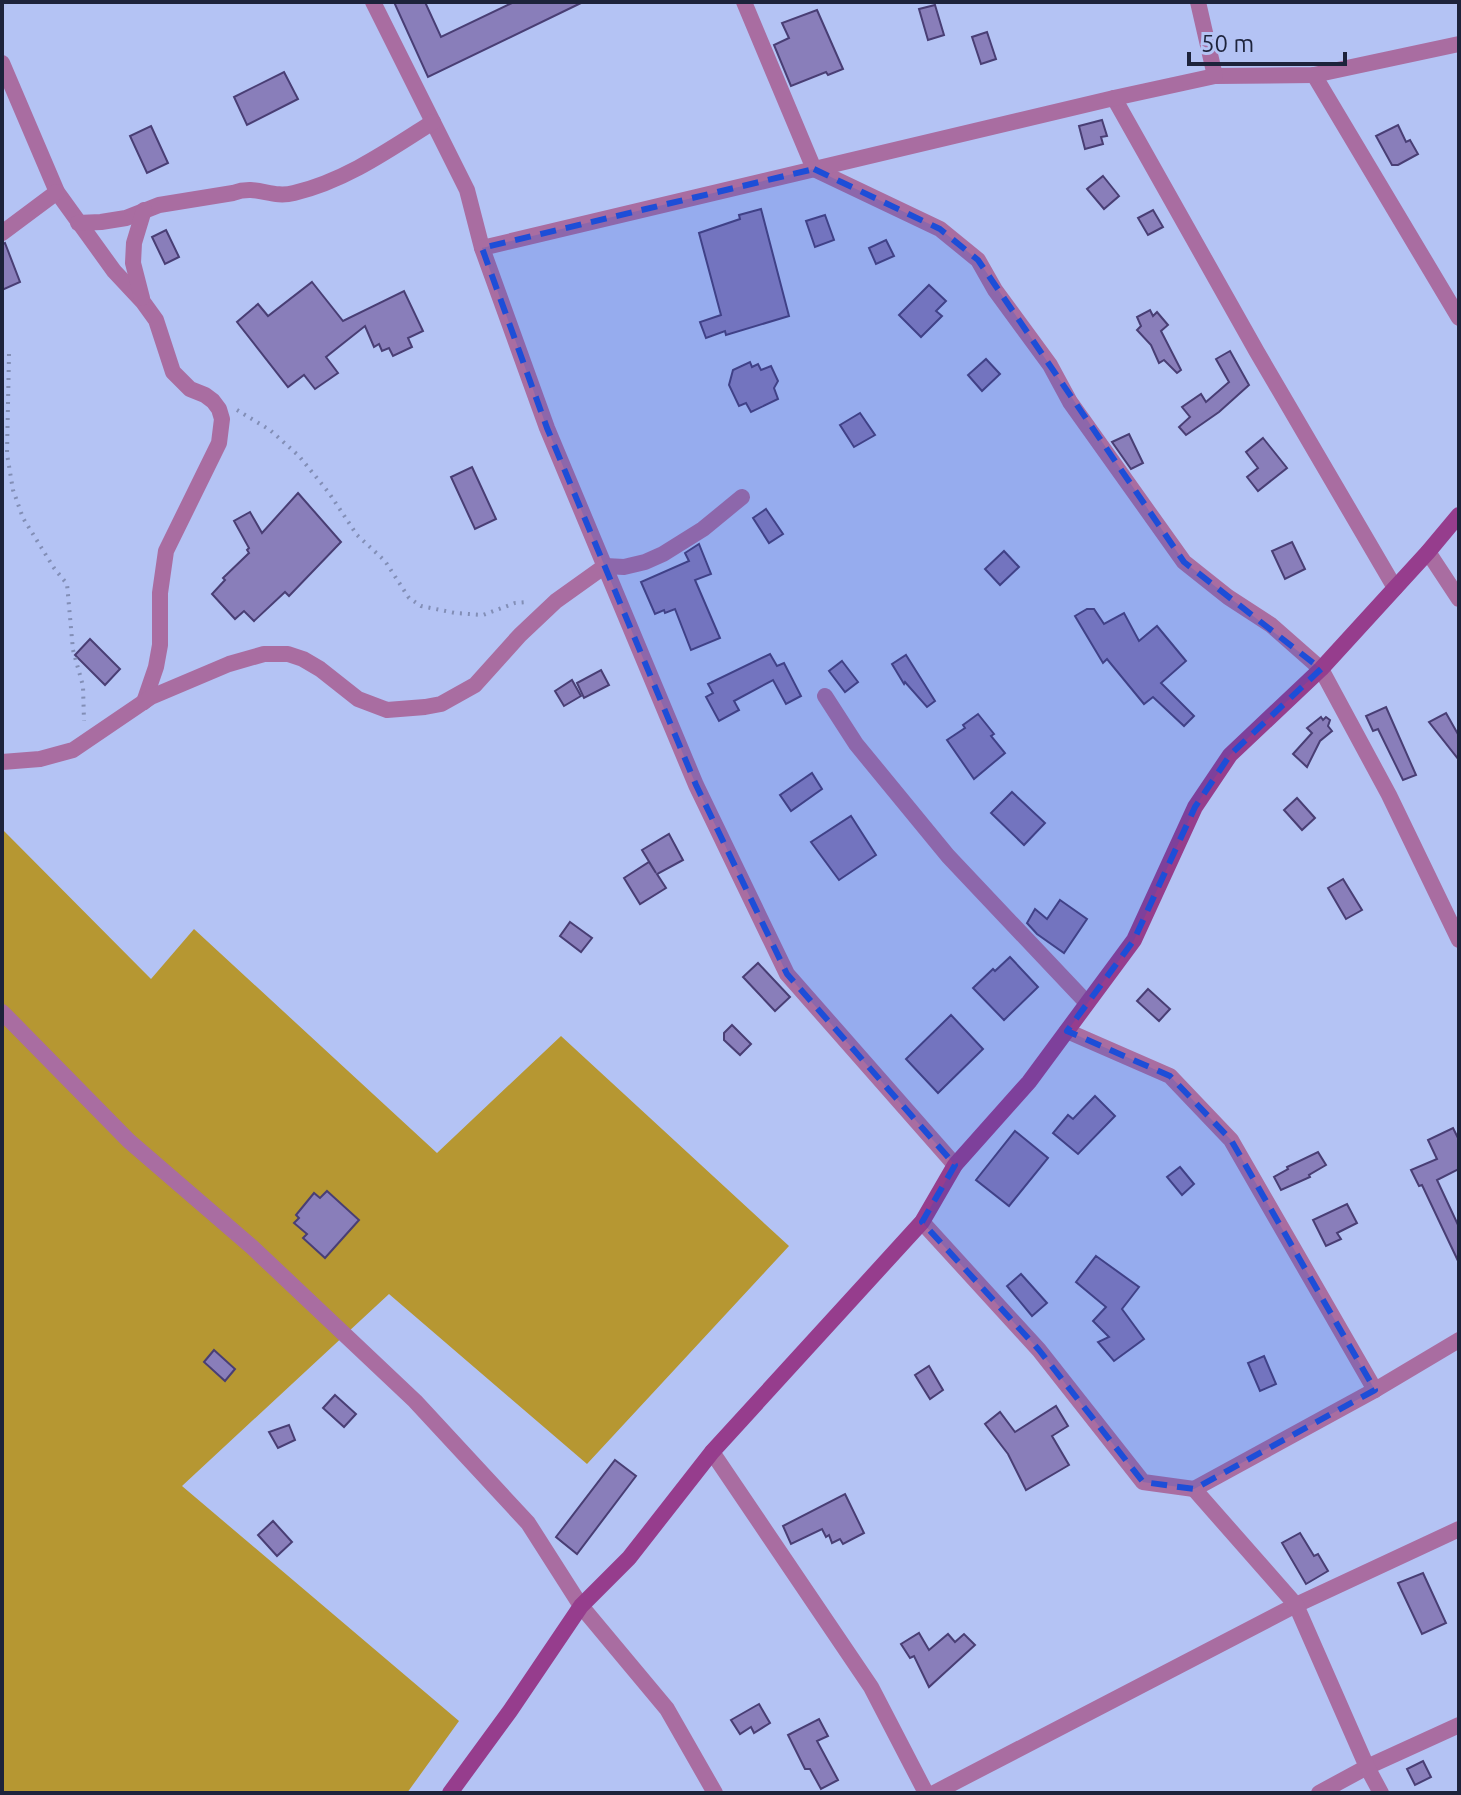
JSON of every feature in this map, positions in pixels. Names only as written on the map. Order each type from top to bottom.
[{"type":"street","points":[[373,2],[467,190],[482,248],[547,428],[696,785],[787,974],[955,1165]]},
{"type":"street","points":[[744,2],[814,169],[940,229],[978,260],[995,290],[1050,365],[1070,402],[1184,562],[1228,597],[1271,625],[1321,669],[1389,795],[1459,940]]},
{"type":"street","points":[[1198,2],[1215,76]]},
{"type":"street","points":[[482,248],[1215,76],[1314,75],[1459,44]]},
{"type":"street","points":[[2,63],[57,192],[114,271],[156,320],[173,372],[190,389],[213,401],[222,419],[219,443],[166,551],[160,593],[160,645],[144,702]]},
{"type":"street","points":[[1314,75],[1459,318]]},
{"type":"street","points":[[1114,98],[1395,588]]},
{"type":"street","points":[[78,223],[126,218],[159,205],[244,189],[257,189],[276,196],[292,194],[364,166],[433,122]]},
{"type":"street","points":[[2,233],[57,192]]},
{"type":"street","points":[[143,302],[133,263],[134,243],[144,210]]},
{"type":"street","points":[[2,762],[40,759],[73,750],[151,697],[229,664],[264,654],[288,654],[303,659],[358,699],[387,710],[441,704],[475,685],[520,635],[560,598],[605,566],[624,567],[663,554],[703,529],[742,497]]},
{"type":"street","points":[[450,1793],[581,1606],[629,1558],[712,1452],[922,1222],[955,1165],[1029,1082],[1134,940],[1195,807],[1230,755],[1321,669],[1459,515]]},
{"type":"street","points":[[1428,552],[1459,599]]},
{"type":"street","points":[[825,696],[856,744],[948,856],[1087,1003]]},
{"type":"street","points":[[2,1012],[129,1141],[252,1247],[415,1401],[528,1523],[581,1606],[667,1709],[715,1793]]},
{"type":"street","points":[[1067,1031],[1170,1076],[1231,1140],[1375,1390]]},
{"type":"street","points":[[922,1222],[1039,1350],[1143,1482],[1194,1489],[1375,1390],[1459,1340]]},
{"type":"street","points":[[712,1452],[871,1687],[926,1793]]},
{"type":"street","points":[[1194,1489],[1296,1605],[1381,1793]]},
{"type":"street","points":[[934,1793],[1296,1605],[1459,1529]]},
{"type":"street","points":[[1319,1793],[1367,1767],[1459,1725]]},
{"type":"path","points":[[9,354],[7,454],[13,490],[23,518],[67,584],[73,650],[83,686],[85,712],[82,743]]},
{"type":"path","points":[[213,401],[234,408],[270,430],[299,456],[357,535],[385,561],[409,598],[421,606],[483,615],[515,603],[560,598]]},
{"type":"highlighted area","points":[[814,169],[940,229],[978,260],[1184,562],[1321,669],[1230,755],[1195,807],[1134,940],[1067,1031],[1170,1076],[1231,1140],[1375,1390],[1194,1489],[1143,1482],[1039,1350],[922,1222],[955,1165],[787,974],[696,785],[547,428],[482,248]]},
{"type":"shaded area","points":[[2,829],[151,979],[194,929],[437,1153],[561,1036],[789,1246],[587,1464],[389,1294],[182,1486],[459,1721],[407,1793],[2,1793]]},
{"type":"building","points":[[394,2],[425,2],[441,37],[514,2],[583,2],[428,77]]},
{"type":"building","points":[[935,5],[944,35],[928,40],[919,9]]},
{"type":"building","points":[[817,10],[843,69],[828,75],[826,72],[791,86],[774,45],[789,38],[782,23]]},
{"type":"building","points":[[987,32],[996,59],[981,64],[972,37]]},
{"type":"building","points":[[284,72],[298,99],[247,125],[234,97]]},
{"type":"building","points":[[1102,120],[1107,136],[1101,137],[1103,144],[1085,149],[1079,126]]},
{"type":"building","points":[[1398,125],[1406,142],[1410,140],[1418,154],[1392,165],[1376,136]]},
{"type":"building","points":[[151,126],[168,163],[147,173],[130,136]]},
{"type":"building","points":[[1103,176],[1119,196],[1104,209],[1087,189]]},
{"type":"building","points":[[761,209],[789,316],[706,338],[700,322],[721,315],[699,233]]},
{"type":"building","points":[[1153,210],[1163,227],[1148,235],[1138,218]]},
{"type":"building","points":[[825,215],[834,240],[815,247],[806,221]]},
{"type":"building","points":[[166,230],[179,257],[165,264],[152,237]]},
{"type":"building","points":[[886,240],[894,256],[876,264],[869,248]]},
{"type":"building","points":[[5,243],[20,282],[2,290],[2,244]]},
{"type":"building","points":[[312,282],[343,321],[404,291],[423,331],[408,338],[412,347],[393,356],[389,348],[382,351],[379,344],[374,347],[365,326],[326,357],[338,373],[315,389],[304,375],[288,387],[237,322],[258,304],[268,316]]},
{"type":"building","points":[[929,285],[946,301],[936,311],[942,316],[921,337],[899,315]]},
{"type":"building","points":[[1150,310],[1153,316],[1157,312],[1168,325],[1161,331],[1181,370],[1177,373],[1164,360],[1159,363],[1151,345],[1137,330],[1141,326],[1137,317]]},
{"type":"building","points":[[1230,351],[1249,385],[1219,412],[1186,435],[1179,427],[1190,417],[1182,407],[1201,394],[1206,402],[1229,382],[1216,359]]},
{"type":"building","points":[[986,359],[1000,374],[982,391],[968,375]]},
{"type":"building","points":[[750,362],[752,367],[758,364],[761,370],[771,366],[778,381],[774,388],[778,399],[751,412],[746,403],[739,406],[729,385],[733,370]]},
{"type":"building","points":[[860,413],[875,435],[854,447],[840,425]]},
{"type":"building","points":[[1129,434],[1143,463],[1131,469],[1112,442]]},
{"type":"building","points":[[1263,438],[1287,468],[1258,491],[1247,477],[1258,468],[1246,452]]},
{"type":"building","points":[[472,467],[496,519],[475,529],[451,477]]},
{"type":"building","points":[[298,493],[341,542],[289,596],[285,592],[254,621],[244,611],[235,619],[212,594],[225,580],[223,578],[249,553],[234,521],[250,512],[262,533]]},
{"type":"building","points":[[766,509],[783,534],[769,543],[753,518]]},
{"type":"building","points":[[1292,542],[1305,569],[1285,579],[1272,551]]},
{"type":"building","points":[[699,544],[711,574],[695,580],[720,638],[691,650],[675,609],[655,614],[641,582],[689,561],[685,553]]},
{"type":"building","points":[[1004,551],[1019,567],[1000,585],[985,569]]},
{"type":"building","points":[[1087,609],[1094,609],[1104,624],[1124,613],[1139,641],[1157,626],[1186,661],[1161,683],[1194,716],[1184,726],[1153,697],[1144,704],[1107,659],[1103,663],[1075,616]]},
{"type":"building","points":[[90,639],[120,669],[105,685],[75,655]]},
{"type":"building","points":[[770,654],[777,666],[784,663],[801,696],[786,704],[773,680],[734,701],[739,710],[719,721],[706,697],[713,693],[708,684]]},
{"type":"building","points":[[906,655],[935,701],[927,707],[904,684],[892,664]]},
{"type":"building","points":[[842,661],[858,682],[845,692],[829,671]]},
{"type":"building","points":[[601,670],[609,685],[584,698],[577,683]]},
{"type":"building","points":[[572,680],[581,696],[564,706],[555,691]]},
{"type":"building","points":[[1386,707],[1416,775],[1403,780],[1378,729],[1373,731],[1366,716]]},
{"type":"building","points":[[1446,713],[1459,736],[1459,760],[1429,722]]},
{"type":"building","points":[[978,714],[1005,753],[974,779],[947,740]]},
{"type":"building","points":[[1321,717],[1330,720],[1328,726],[1332,731],[1320,741],[1307,767],[1293,754],[1312,733],[1307,728]]},
{"type":"building","points":[[812,773],[822,789],[791,811],[780,795]]},
{"type":"building","points":[[1012,792],[1045,823],[1024,845],[991,813]]},
{"type":"building","points":[[1297,798],[1315,818],[1302,830],[1284,810]]},
{"type":"building","points":[[851,816],[876,855],[839,880],[811,842]]},
{"type":"building","points":[[669,834],[683,860],[657,874],[666,888],[640,904],[624,878],[649,862],[656,873],[642,850]]},
{"type":"building","points":[[1343,879],[1362,910],[1346,919],[1328,888]]},
{"type":"building","points":[[1060,900],[1087,919],[1064,953],[1027,923],[1035,909],[1047,919]]},
{"type":"building","points":[[570,922],[592,938],[581,952],[560,936]]},
{"type":"building","points":[[1010,957],[1038,987],[1004,1020],[973,988]]},
{"type":"building","points":[[758,963],[790,997],[775,1011],[743,977]]},
{"type":"building","points":[[1148,989],[1170,1009],[1159,1021],[1137,1001]]},
{"type":"building","points":[[951,1015],[983,1049],[938,1093],[906,1059]]},
{"type":"building","points":[[732,1025],[751,1044],[740,1055],[724,1040],[724,1033]]},
{"type":"building","points":[[1095,1096],[1115,1116],[1078,1154],[1053,1133],[1068,1115],[1073,1119]]},
{"type":"building","points":[[1453,1128],[1459,1140],[1459,1169],[1437,1180],[1459,1227],[1459,1263],[1422,1185],[1419,1186],[1411,1170],[1437,1159],[1428,1140]]},
{"type":"building","points":[[1015,1131],[1048,1158],[1009,1206],[976,1180]]},
{"type":"building","points":[[1318,1152],[1326,1165],[1310,1177],[1281,1190],[1274,1177]]},
{"type":"building","points":[[1180,1167],[1194,1184],[1182,1195],[1167,1177]]},
{"type":"building","points":[[327,1191],[359,1220],[325,1258],[303,1238],[307,1234],[294,1223],[299,1218],[296,1215],[314,1193],[320,1198]]},
{"type":"building","points":[[1347,1204],[1357,1223],[1337,1233],[1341,1239],[1326,1246],[1313,1220]]},
{"type":"building","points":[[1096,1256],[1139,1287],[1122,1309],[1144,1339],[1114,1361],[1098,1342],[1109,1337],[1093,1321],[1106,1307],[1076,1282]]},
{"type":"building","points":[[1021,1274],[1047,1303],[1032,1316],[1007,1286]]},
{"type":"building","points":[[214,1350],[235,1369],[225,1381],[204,1362]]},
{"type":"building","points":[[1264,1356],[1276,1384],[1260,1391],[1248,1363]]},
{"type":"building","points":[[929,1366],[943,1390],[930,1399],[915,1375]]},
{"type":"building","points":[[335,1395],[356,1414],[344,1427],[323,1408]]},
{"type":"building","points":[[1056,1406],[1068,1426],[1052,1436],[1069,1465],[1026,1490],[1008,1454],[985,1424],[1000,1412],[1015,1432]]},
{"type":"building","points":[[289,1425],[295,1440],[278,1448],[269,1432]]},
{"type":"building","points":[[615,1460],[636,1476],[577,1554],[556,1537]]},
{"type":"building","points":[[845,1494],[864,1533],[843,1544],[840,1539],[832,1543],[822,1529],[791,1544],[783,1526]]},
{"type":"building","points":[[273,1521],[292,1542],[277,1556],[258,1535]]},
{"type":"building","points":[[1300,1533],[1328,1571],[1306,1584],[1282,1543]]},
{"type":"building","points":[[1423,1573],[1446,1623],[1422,1634],[1398,1583]]},
{"type":"building","points":[[919,1633],[929,1650],[948,1634],[955,1642],[964,1634],[975,1645],[929,1687],[914,1656],[910,1658],[901,1644]]},
{"type":"building","points":[[759,1704],[770,1723],[754,1733],[751,1727],[740,1734],[731,1720]]},
{"type":"building","points":[[819,1719],[828,1736],[817,1741],[838,1780],[821,1789],[810,1769],[805,1769],[788,1735]]},
{"type":"building","points":[[1423,1761],[1431,1777],[1415,1785],[1407,1769]]}]
